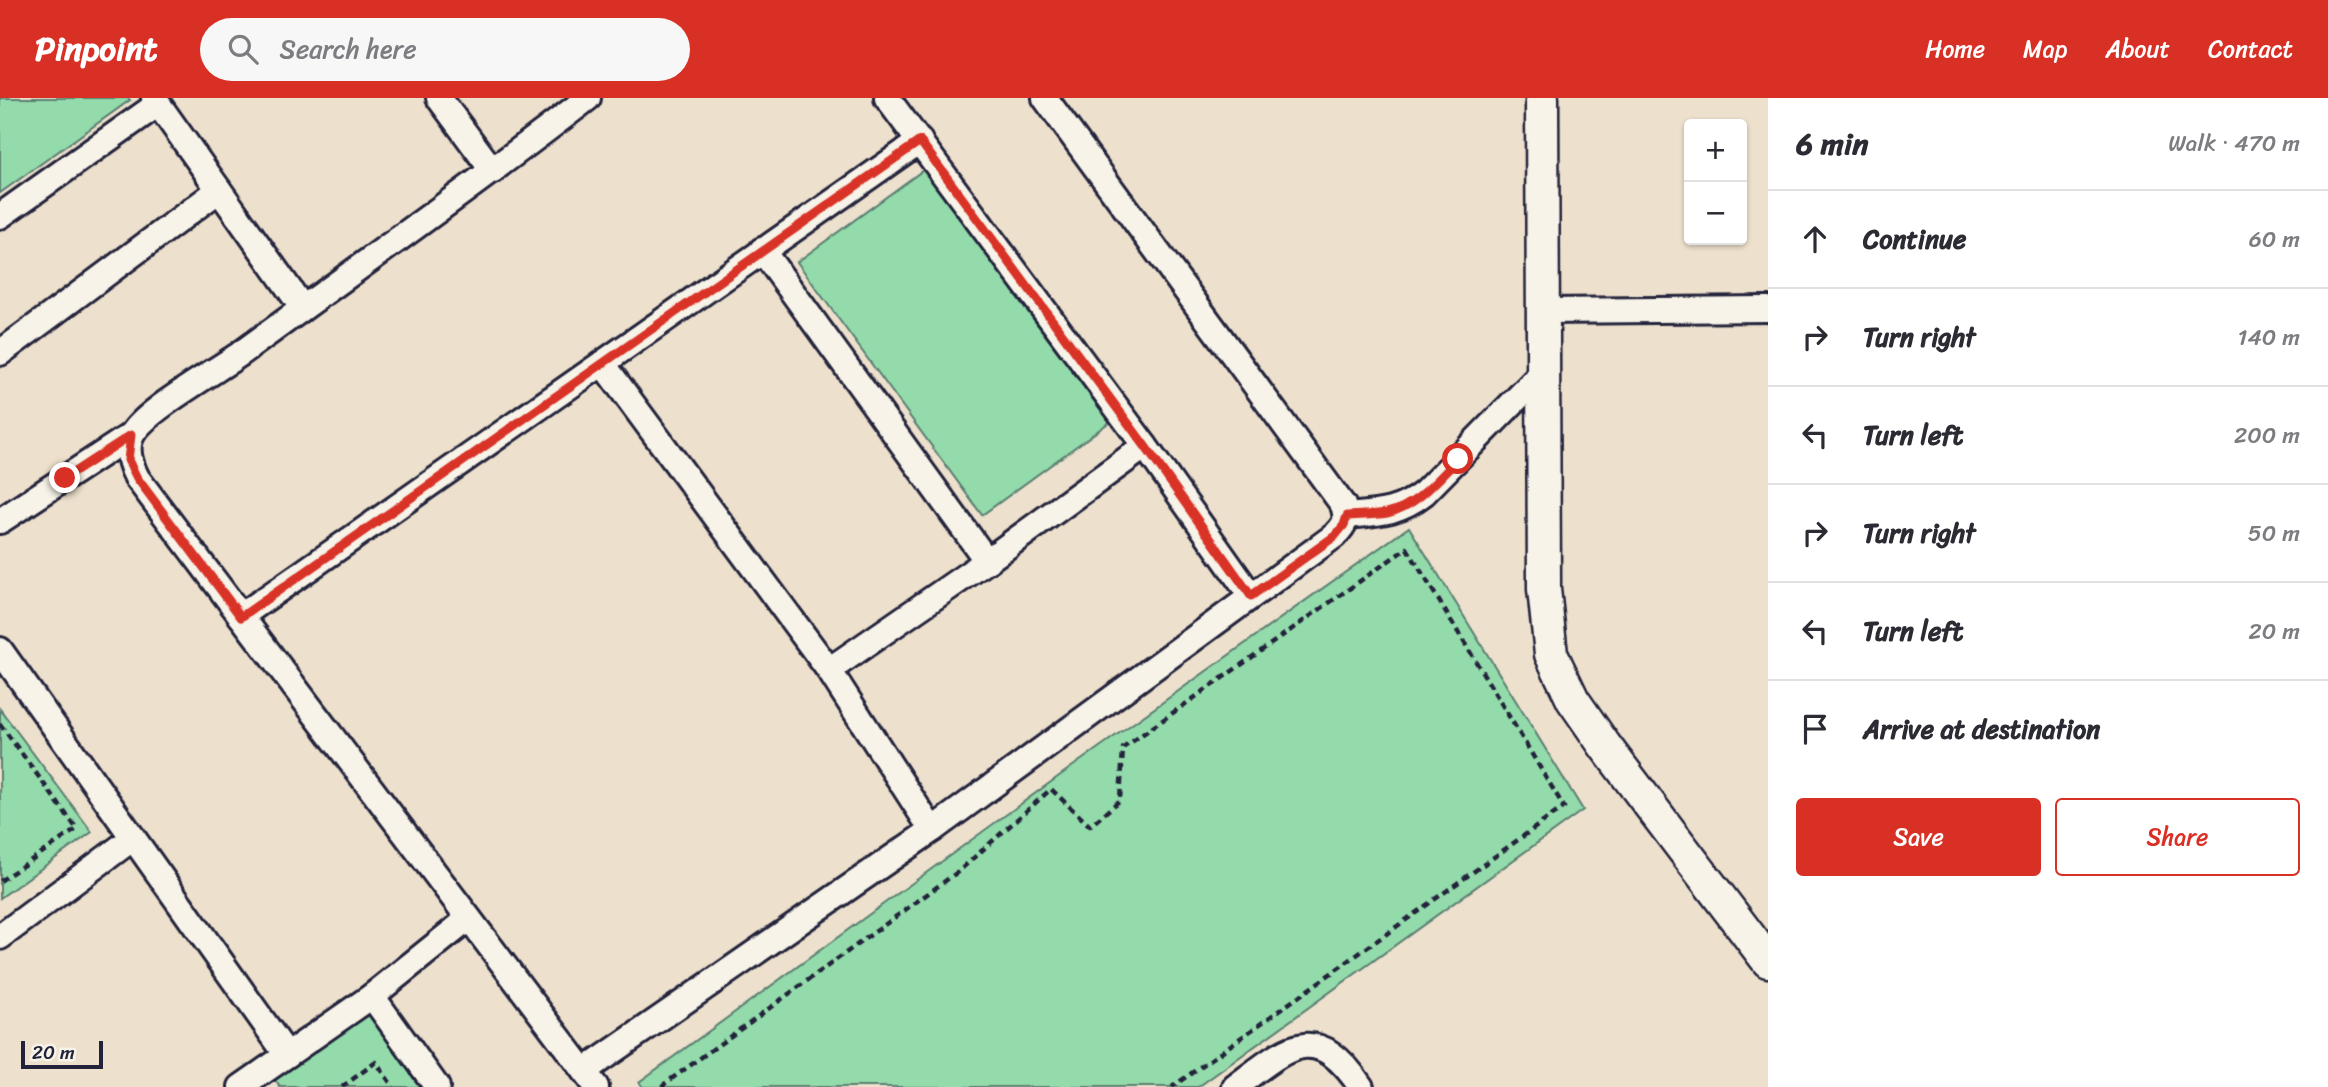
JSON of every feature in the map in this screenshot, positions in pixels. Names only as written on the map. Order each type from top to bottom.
[{"type":"street","points":[[439,98],[493,171]]},
{"type":"street","points":[[0,521],[131,435],[144,419],[218,369],[493,171],[588,98]]},
{"type":"street","points":[[887,98],[1145,446],[1251,596]]},
{"type":"street","points":[[131,435],[128,460],[137,478],[590,1079],[1335,536],[1344,525],[1347,516],[1343,505],[1045,98]]},
{"type":"street","points":[[1542,98],[1544,589],[1551,654],[1573,700],[1597,734],[1768,961]]},
{"type":"street","points":[[0,216],[156,101],[302,307]]},
{"type":"street","points":[[241,617],[920,141]]},
{"type":"street","points":[[0,354],[219,190]]},
{"type":"street","points":[[762,250],[987,561]]},
{"type":"street","points":[[1543,311],[1768,309]]},
{"type":"street","points":[[603,364],[829,670],[932,830]]},
{"type":"street","points":[[1347,516],[1386,513],[1407,506],[1424,493],[1543,372]]},
{"type":"street","points":[[829,670],[987,561],[1145,446]]},
{"type":"street","points":[[0,650],[287,1055]]},
{"type":"street","points":[[0,937],[133,838]]},
{"type":"street","points":[[241,1087],[372,996],[468,919]]},
{"type":"street","points":[[372,996],[436,1087]]},
{"type":"street","points":[[1235,1087],[1281,1052],[1301,1045],[1324,1049],[1348,1066],[1362,1087]]},
{"type":"path","points":[[665,1087],[663,1085],[959,871],[1051,789],[1090,826],[1120,800],[1123,748],[1407,548],[1564,807],[1172,1087]]},
{"type":"path","points":[[0,724],[77,829],[0,881]]},
{"type":"path","points":[[342,1087],[376,1062],[393,1087]]},
{"type":"green space","points":[[0,98],[128,98],[130,100],[0,193]]},
{"type":"green space","points":[[926,168],[1111,421],[982,515],[797,262]]},
{"type":"green space","points":[[1409,527],[1583,810],[1198,1087],[643,1087],[639,1082],[1066,771]]},
{"type":"green space","points":[[0,709],[92,832],[0,898]]},
{"type":"green space","points":[[370,1007],[427,1087],[280,1087],[271,1075]]},
{"type":"route","points":[[65,478],[131,435],[128,460],[137,478],[241,617],[920,141],[1145,446],[1251,596],[1335,536],[1347,516],[1386,513],[1407,506],[1458,459]]}]
